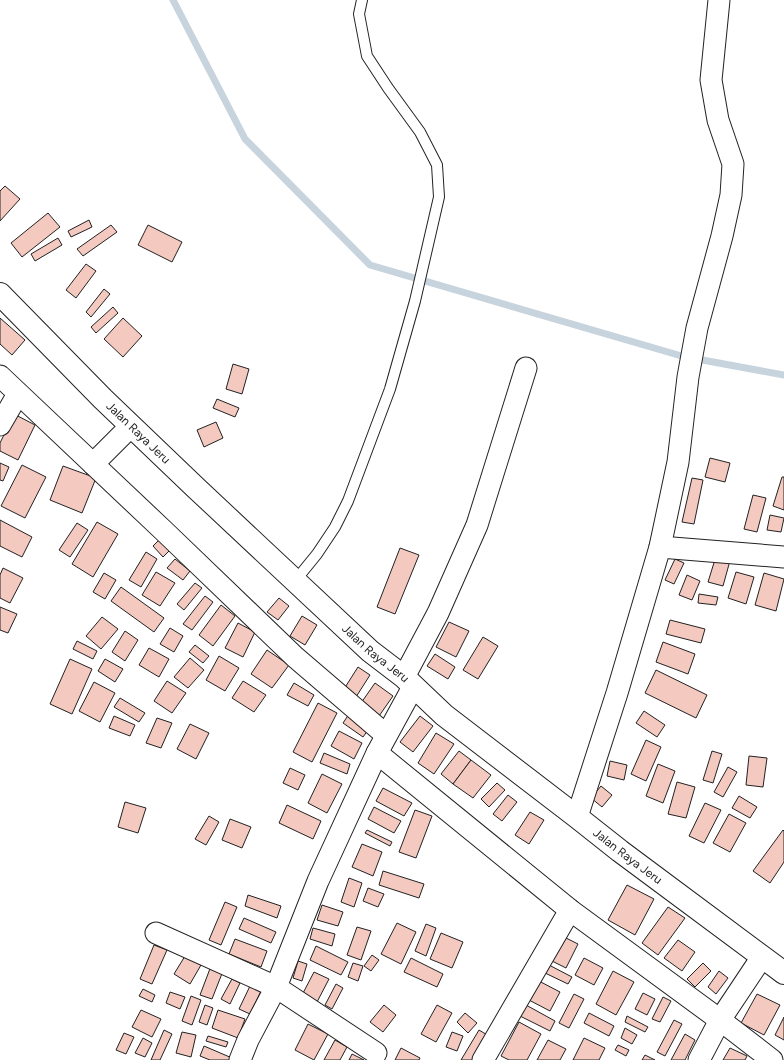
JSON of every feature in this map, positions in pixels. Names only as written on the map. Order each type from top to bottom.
[{"type":"main road","name":"Jalan Raya Jeru","points":[[0,294],[131,426],[370,651],[408,682],[444,715],[620,851],[784,973]]},
{"type":"street","points":[[577,817],[617,693],[660,547],[678,462],[688,377],[696,335],[722,236],[731,195],[733,164],[718,120],[711,80],[719,0]]},
{"type":"street","points":[[240,1060],[248,1040],[276,987],[318,880],[382,744],[476,525],[526,368]]},
{"type":"street","points":[[0,376],[295,657],[382,744],[570,910],[772,1060]]},
{"type":"street","points":[[0,425],[18,394]]},
{"type":"street","points":[[93,464],[131,426]]},
{"type":"street","points":[[660,547],[784,557]]},
{"type":"street","points":[[484,1060],[570,910]]},
{"type":"street","points":[[156,933],[276,987],[376,1053]]},
{"type":"street","points":[[699,1060],[720,1020],[762,957]]},
{"type":"lane","points":[[295,581],[317,554],[335,528],[348,501],[390,389],[415,301],[439,197],[437,164],[420,132],[367,56],[359,14],[362,0]]},
{"type":"building","points":[[5,186],[20,199],[0,221],[0,191]]},
{"type":"building","points":[[48,213],[60,227],[22,257],[11,243]]},
{"type":"building","points":[[89,220],[92,227],[71,237],[68,231]]},
{"type":"building","points":[[111,225],[117,232],[83,256],[77,249]]},
{"type":"building","points":[[148,225],[182,242],[172,262],[138,245]]},
{"type":"building","points":[[58,238],[62,245],[35,261],[31,254]]},
{"type":"building","points":[[86,264],[96,271],[76,298],[66,290]]},
{"type":"building","points":[[104,289],[110,294],[91,317],[86,312]]},
{"type":"building","points":[[113,307],[118,313],[96,333],[91,327]]},
{"type":"building","points":[[0,318],[25,340],[12,355],[0,344]]},
{"type":"building","points":[[123,318],[142,336],[123,357],[104,339]]},
{"type":"building","points":[[233,364],[249,369],[242,394],[226,389]]},
{"type":"building","points":[[217,399],[239,408],[235,417],[213,408]]},
{"type":"building","points":[[14,414],[35,425],[18,460],[0,451],[0,443]]},
{"type":"building","points":[[216,422],[223,438],[204,447],[197,430]]},
{"type":"building","points":[[710,458],[730,463],[725,482],[705,477]]},
{"type":"building","points":[[0,463],[9,467],[3,481],[0,480]]},
{"type":"building","points":[[22,465],[46,477],[25,518],[1,506]]},
{"type":"building","points":[[63,466],[96,478],[82,513],[50,500]]},
{"type":"building","points":[[782,477],[784,477],[784,510],[773,506]]},
{"type":"building","points":[[692,478],[703,480],[694,524],[682,522]]},
{"type":"building","points":[[753,495],[766,498],[757,532],[744,529]]},
{"type":"building","points":[[770,515],[784,518],[781,532],[767,530]]},
{"type":"building","points":[[0,520],[32,537],[22,557],[0,546]]},
{"type":"building","points":[[97,522],[118,534],[93,577],[72,564]]},
{"type":"building","points":[[77,523],[88,530],[70,557],[59,550]]},
{"type":"building","points":[[159,540],[169,551],[163,557],[153,546]]},
{"type":"building","points":[[400,548],[419,555],[395,614],[377,607]]},
{"type":"building","points":[[146,552],[157,559],[141,587],[129,580]]},
{"type":"building","points":[[717,553],[731,557],[723,586],[708,582]]},
{"type":"building","points":[[175,559],[190,571],[183,580],[167,568]]},
{"type":"building","points":[[675,559],[684,563],[674,584],[665,580]]},
{"type":"building","points":[[3,568],[23,578],[10,603],[0,598],[0,575]]},
{"type":"building","points":[[156,572],[175,583],[160,606],[142,595]]},
{"type":"building","points":[[736,572],[754,577],[746,604],[728,598]]},
{"type":"building","points":[[104,573],[116,580],[105,599],[93,592]]},
{"type":"building","points":[[764,573],[784,579],[776,611],[755,605]]},
{"type":"building","points":[[687,575],[700,581],[692,600],[679,595]]},
{"type":"building","points":[[195,583],[202,588],[184,610],[177,604]]},
{"type":"building","points":[[121,587],[164,618],[154,632],[111,601]]},
{"type":"building","points":[[699,594],[718,597],[716,605],[698,603]]},
{"type":"building","points":[[205,596],[213,602],[192,630],[183,624]]},
{"type":"building","points":[[279,598],[289,606],[278,620],[267,612]]},
{"type":"building","points":[[221,605],[235,616],[213,646],[199,635]]},
{"type":"building","points":[[0,607],[17,614],[8,633],[0,630]]},
{"type":"building","points":[[302,616],[317,625],[305,645],[290,636]]},
{"type":"building","points":[[102,617],[118,629],[101,649],[86,636]]},
{"type":"building","points":[[670,620],[705,629],[701,643],[666,634]]},
{"type":"building","points":[[449,622],[469,631],[456,657],[436,647]]},
{"type":"building","points":[[238,623],[255,632],[243,657],[225,648]]},
{"type":"building","points":[[170,628],[183,636],[174,652],[160,644]]},
{"type":"building","points":[[125,631],[138,640],[125,661],[112,652]]},
{"type":"building","points":[[483,637],[498,646],[478,679],[463,670]]},
{"type":"building","points":[[77,641],[97,651],[93,659],[73,649]]},
{"type":"building","points":[[663,642],[695,654],[688,674],[656,662]]},
{"type":"building","points":[[195,645],[209,656],[203,663],[189,652]]},
{"type":"building","points":[[149,648],[169,659],[159,677],[139,665]]},
{"type":"building","points":[[267,650],[289,665],[272,688],[251,674]]},
{"type":"building","points":[[435,654],[455,667],[448,679],[427,666]]},
{"type":"building","points":[[219,656],[239,668],[225,691],[206,680]]},
{"type":"building","points":[[190,658],[204,670],[188,688],[174,677]]},
{"type":"building","points":[[70,659],[92,669],[72,714],[50,704]]},
{"type":"building","points":[[105,659],[123,669],[115,682],[98,671]]},
{"type":"building","points":[[358,667],[370,675],[356,697],[344,689]]},
{"type":"building","points":[[656,670],[707,695],[696,718],[645,693]]},
{"type":"building","points":[[167,681],[186,693],[172,713],[154,701]]},
{"type":"building","points":[[243,681],[266,695],[254,712],[232,698]]},
{"type":"building","points":[[94,682],[115,693],[100,722],[79,711]]},
{"type":"building","points":[[294,683],[314,695],[308,706],[287,695]]},
{"type":"building","points":[[375,683],[393,696],[379,716],[361,703]]},
{"type":"building","points":[[120,698],[145,713],[139,722],[114,707]]},
{"type":"building","points":[[318,703],[337,713],[312,762],[293,752]]},
{"type":"building","points":[[351,711],[371,726],[363,737],[343,723]]},
{"type":"building","points":[[644,711],[665,725],[657,737],[636,723]]},
{"type":"building","points":[[114,716],[135,725],[130,736],[109,728]]},
{"type":"building","points":[[420,716],[433,726],[413,752],[400,742]]},
{"type":"building","points":[[157,718],[172,723],[161,748],[146,743]]},
{"type":"building","points":[[190,724],[209,733],[196,759],[177,749]]},
{"type":"building","points":[[339,731],[362,743],[354,759],[331,746]]},
{"type":"building","points":[[436,733],[454,744],[434,774],[418,763]]},
{"type":"building","points":[[646,740],[661,747],[646,781],[631,774]]},
{"type":"building","points":[[459,751],[471,760],[453,784],[441,774]]},
{"type":"building","points":[[712,751],[722,754],[713,783],[703,780]]},
{"type":"building","points":[[324,753],[350,764],[347,774],[320,763]]},
{"type":"building","points":[[749,756],[767,758],[763,787],[746,785]]},
{"type":"building","points":[[471,760],[491,775],[473,798],[453,784]]},
{"type":"building","points":[[610,761],[627,765],[624,780],[607,776]]},
{"type":"building","points":[[658,764],[675,771],[663,803],[646,796]]},
{"type":"building","points":[[728,767],[737,772],[723,797],[714,792]]},
{"type":"building","points":[[290,768],[305,775],[298,790],[283,783]]},
{"type":"building","points":[[322,774],[342,784],[327,813],[308,803]]},
{"type":"building","points":[[677,782],[695,787],[686,818],[668,814]]},
{"type":"building","points":[[497,783],[505,790],[489,807],[481,799]]},
{"type":"building","points":[[601,786],[612,795],[602,807],[591,798]]},
{"type":"building","points":[[383,788],[412,803],[404,816],[376,801]]},
{"type":"building","points":[[508,795],[517,802],[502,821],[493,814]]},
{"type":"building","points":[[739,796],[757,807],[750,818],[732,808]]},
{"type":"building","points":[[125,802],[146,808],[138,833],[118,827]]},
{"type":"building","points":[[705,803],[721,810],[704,843],[689,836]]},
{"type":"building","points":[[287,805],[321,821],[313,839],[279,823]]},
{"type":"building","points":[[374,807],[401,821],[394,833],[368,819]]},
{"type":"building","points":[[415,810],[432,816],[416,858],[399,852]]},
{"type":"building","points":[[530,812],[544,820],[529,844],[515,835]]},
{"type":"building","points":[[729,814],[746,823],[730,852],[713,843]]},
{"type":"building","points":[[209,816],[219,822],[206,845],[195,839]]},
{"type":"building","points":[[230,819],[251,827],[242,848],[222,840]]},
{"type":"building","points":[[367,830],[392,842],[390,846],[365,833]]},
{"type":"building","points":[[783,830],[784,862],[770,883],[753,871]]},
{"type":"building","points":[[362,844],[382,852],[373,876],[352,867]]},
{"type":"building","points":[[383,871],[424,884],[419,898],[379,885]]},
{"type":"building","points":[[349,878],[362,883],[354,907],[341,902]]},
{"type":"building","points":[[627,885],[654,899],[635,935],[608,920]]},
{"type":"building","points":[[368,888],[384,894],[378,907],[363,901]]},
{"type":"building","points":[[248,895],[281,906],[277,918],[245,906]]},
{"type":"building","points":[[225,902],[237,907],[221,945],[209,940]]},
{"type":"building","points":[[322,905],[343,912],[338,926],[317,920]]},
{"type":"building","points":[[668,907],[685,918],[658,955],[642,943]]},
{"type":"building","points":[[244,918],[276,932],[271,943],[239,929]]},
{"type":"building","points":[[397,923],[416,932],[401,964],[381,954]]},
{"type":"building","points":[[426,924],[436,928],[426,956],[415,951]]},
{"type":"building","points":[[357,927],[371,931],[361,960],[347,955]]},
{"type":"building","points":[[313,928],[335,934],[332,946],[310,939]]},
{"type":"building","points":[[441,933],[463,942],[452,968],[430,959]]},
{"type":"building","points":[[562,936],[578,944],[566,968],[550,960]]},
{"type":"building","points":[[235,939],[267,951],[261,967],[229,954]]},
{"type":"building","points":[[678,940],[695,952],[682,971],[664,958]]},
{"type":"building","points":[[154,945],[167,950],[152,984],[140,979]]},
{"type":"building","points":[[316,946],[348,962],[341,975],[310,960]]},
{"type":"building","points":[[372,955],[379,960],[371,971],[364,966]]},
{"type":"building","points":[[185,956],[201,965],[190,984],[174,974]]},
{"type":"building","points":[[411,958],[443,974],[437,987],[404,972]]},
{"type":"building","points":[[584,958],[603,968],[594,985],[575,975]]},
{"type":"building","points":[[298,961],[307,964],[302,981],[293,978]]},
{"type":"building","points":[[353,963],[363,966],[358,981],[348,977]]},
{"type":"building","points":[[703,963],[711,971],[695,987],[687,979]]},
{"type":"building","points":[[549,965],[572,977],[568,984],[545,973]]},
{"type":"building","points":[[211,966],[223,971],[212,999],[200,995]]},
{"type":"building","points":[[613,971],[634,982],[616,1015],[596,1004]]},
{"type":"building","points":[[719,971],[728,978],[716,994],[708,987]]},
{"type":"building","points":[[314,972],[329,979],[317,1002],[302,995]]},
{"type":"building","points":[[232,979],[240,983],[230,1004],[221,999]]},
{"type":"building","points":[[537,980],[560,992],[550,1011],[527,999]]},
{"type":"building","points":[[336,984],[343,988],[332,1009],[325,1005]]},
{"type":"building","points":[[250,986],[261,991],[250,1014],[239,1009]]},
{"type":"building","points":[[143,989],[155,995],[152,1002],[139,996]]},
{"type":"building","points":[[170,992],[185,997],[180,1009],[166,1003]]},
{"type":"building","points":[[643,993],[655,999],[647,1015],[635,1009]]},
{"type":"building","points":[[574,994],[584,999],[569,1028],[559,1023]]},
{"type":"building","points":[[757,994],[780,1005],[764,1035],[741,1023]]},
{"type":"building","points":[[191,996],[201,1000],[192,1025],[182,1021]]},
{"type":"building","points":[[663,997],[671,1001],[660,1022],[652,1019]]},
{"type":"building","points":[[205,1005],[213,1008],[207,1025],[199,1022]]},
{"type":"building","points":[[384,1005],[396,1015],[383,1032],[370,1022]]},
{"type":"building","points":[[437,1005],[452,1013],[436,1042],[421,1034]]},
{"type":"building","points":[[526,1005],[555,1021],[550,1031],[520,1016]]},
{"type":"building","points":[[141,1010],[161,1019],[152,1037],[132,1027]]},
{"type":"building","points":[[218,1010],[245,1019],[238,1038],[212,1028]]},
{"type":"building","points":[[465,1013],[477,1023],[468,1033],[457,1022]]},
{"type":"building","points":[[589,1013],[614,1026],[609,1036],[584,1023]]},
{"type":"building","points":[[627,1016],[648,1027],[645,1032],[625,1022]]},
{"type":"building","points":[[784,1017],[784,1040],[775,1035]]},
{"type":"building","points":[[674,1020],[682,1024],[665,1056],[657,1052]]},
{"type":"building","points":[[519,1022],[541,1034],[527,1060],[509,1060],[501,1056]]},
{"type":"building","points":[[308,1024],[328,1034],[314,1060],[295,1050]]},
{"type":"building","points":[[625,1028],[637,1035],[632,1044],[621,1038]]},
{"type":"building","points":[[164,1030],[172,1034],[160,1060],[151,1060]]},
{"type":"building","points":[[479,1030],[489,1036],[475,1060],[461,1060]]},
{"type":"building","points":[[182,1032],[196,1035],[191,1057],[176,1053]]},
{"type":"building","points":[[452,1032],[463,1036],[457,1051],[446,1047]]},
{"type":"building","points":[[124,1033],[134,1037],[126,1054],[116,1050]]},
{"type":"building","points":[[685,1034],[695,1040],[685,1060],[671,1060]]},
{"type":"building","points":[[208,1036],[228,1042],[226,1047],[206,1041]]},
{"type":"building","points":[[143,1038],[152,1043],[145,1057],[135,1053]]},
{"type":"building","points":[[584,1038],[605,1048],[599,1060],[573,1060]]},
{"type":"building","points":[[335,1040],[347,1047],[340,1060],[324,1060]]},
{"type":"building","points":[[548,1040],[566,1049],[560,1060],[537,1060]]},
{"type":"building","points":[[618,1045],[629,1050],[626,1056],[615,1050]]},
{"type":"building","points":[[204,1046],[232,1058],[231,1060],[210,1060],[200,1056]]},
{"type":"building","points":[[401,1048],[420,1058],[419,1060],[395,1060]]},
{"type":"building","points":[[730,1048],[747,1056],[745,1060],[723,1060]]},
{"type":"building","points":[[352,1054],[364,1060],[349,1060]]},
{"type":"building","points":[[645,1055],[655,1060],[642,1060]]},
{"type":"waterway","points":[[173,0],[245,139],[370,265],[685,357]]},
{"type":"waterway","points":[[697,359],[784,375]]}]
